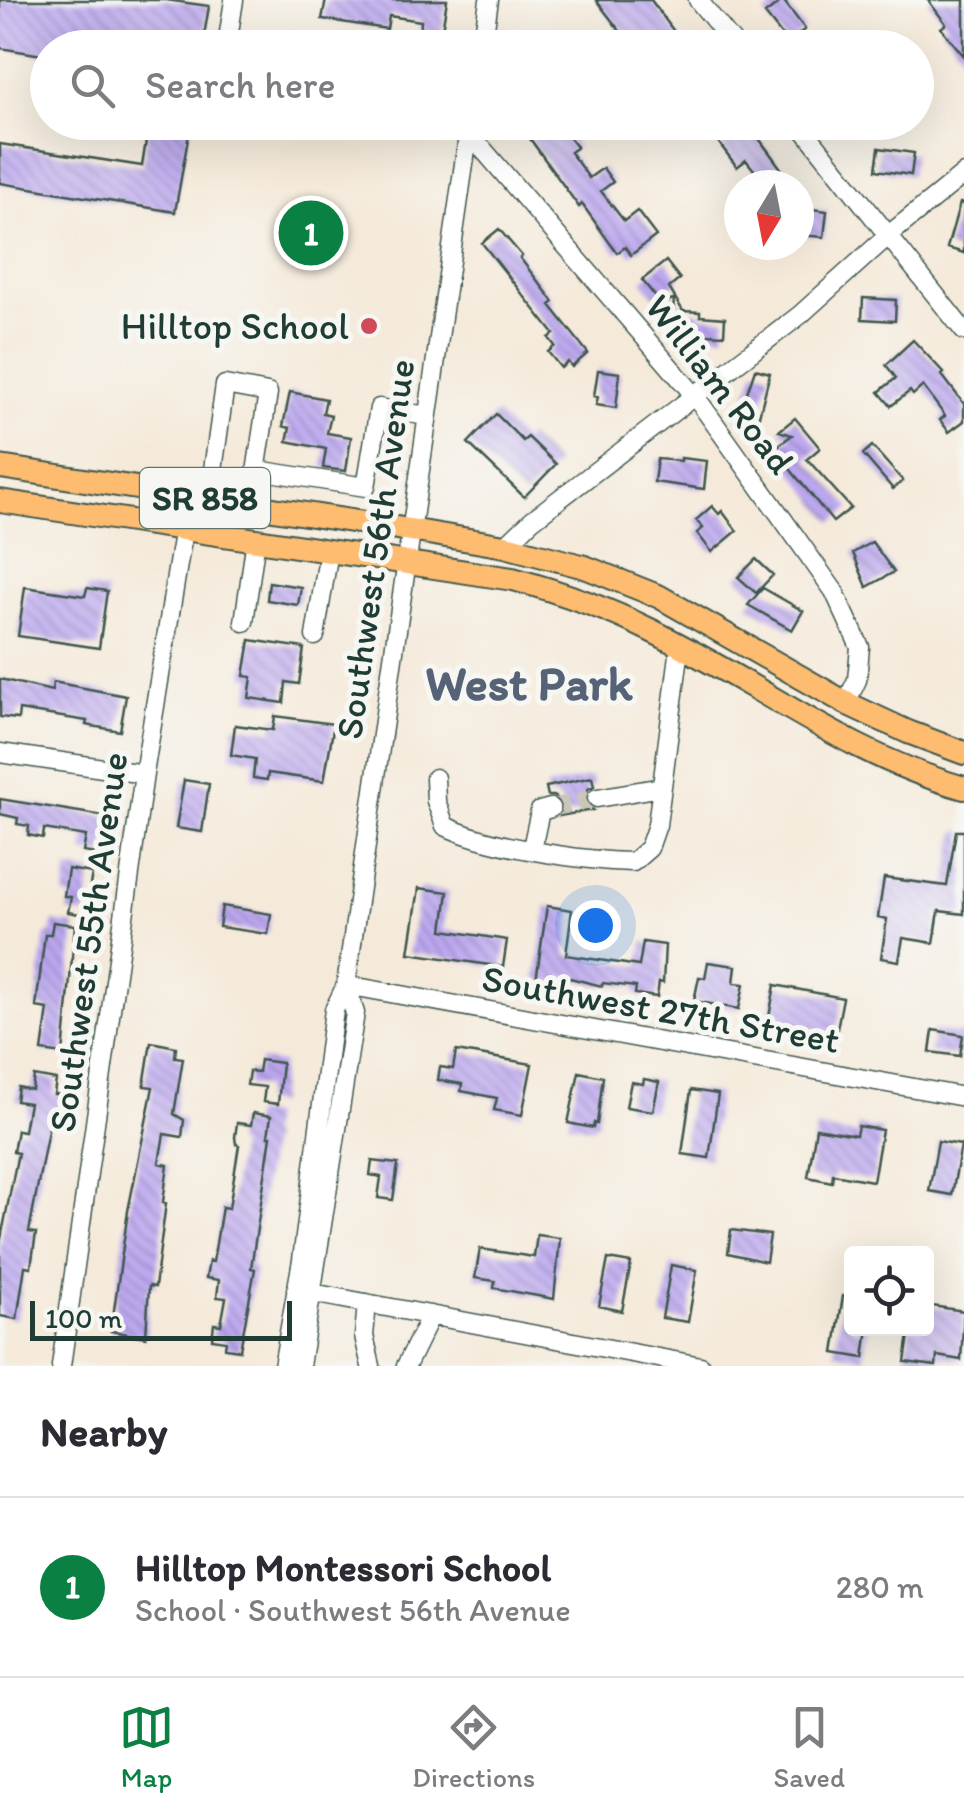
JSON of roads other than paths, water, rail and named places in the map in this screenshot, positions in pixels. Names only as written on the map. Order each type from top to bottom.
[{"type":"main road","name":"SR 858","points":[[0,467],[506,546],[584,566],[660,597],[846,703],[908,732],[964,752]]},
{"type":"main road","name":"SR 858","points":[[0,501],[513,579],[576,597],[680,647],[827,732],[964,788]]},
{"type":"main road","points":[[778,702],[806,706],[846,703]]},
{"type":"main road","points":[[930,776],[955,765],[964,768]]},
{"type":"street","points":[[230,30],[234,0]]},
{"type":"street","points":[[485,30],[489,0]]},
{"type":"street","points":[[698,0],[722,30]]},
{"type":"street","name":"Southwest 56th Avenue","points":[[300,1366],[303,1291],[334,1010],[346,985],[468,140]]},
{"type":"street","name":"William Road","points":[[480,140],[695,396],[834,591],[860,648],[857,680],[846,703]]},
{"type":"street","points":[[813,140],[964,331]]},
{"type":"street","points":[[506,546],[532,520],[800,315],[964,174]]},
{"type":"street","points":[[208,498],[225,385],[268,393],[251,505]]},
{"type":"street","points":[[258,470],[366,487],[379,408],[427,416]]},
{"type":"street","name":"Southwest 55th Avenue","points":[[61,1366],[144,774],[184,527]]},
{"type":"street","points":[[244,622],[256,539]]},
{"type":"street","points":[[316,636],[329,550]]},
{"type":"street","points":[[435,778],[436,800],[445,826],[467,837],[606,861],[633,862],[649,848],[657,826],[680,647]]},
{"type":"street","points":[[0,752],[144,774]]},
{"type":"street","points":[[597,798],[662,787]]},
{"type":"street","points":[[532,848],[540,811],[551,808]]},
{"type":"street","name":"Southwest 27th Street","points":[[346,985],[964,1097]]},
{"type":"street","points":[[303,1291],[701,1366]]},
{"type":"street","name":"Southwest 56th Avenue","points":[[283,1366],[303,1291]]},
{"type":"street","points":[[367,1303],[364,1336],[371,1366]]},
{"type":"street","points":[[406,1366],[432,1315]]},
{"type":"tunnel","points":[[551,808],[597,798]]},
{"type":"place","name":"Hilltop Montessori School","points":[[311,233]]},
{"type":"place","name":"Hilltop School","points":[[369,326]]},
{"type":"district","name":"West Park","points":[[529,683]]}]
